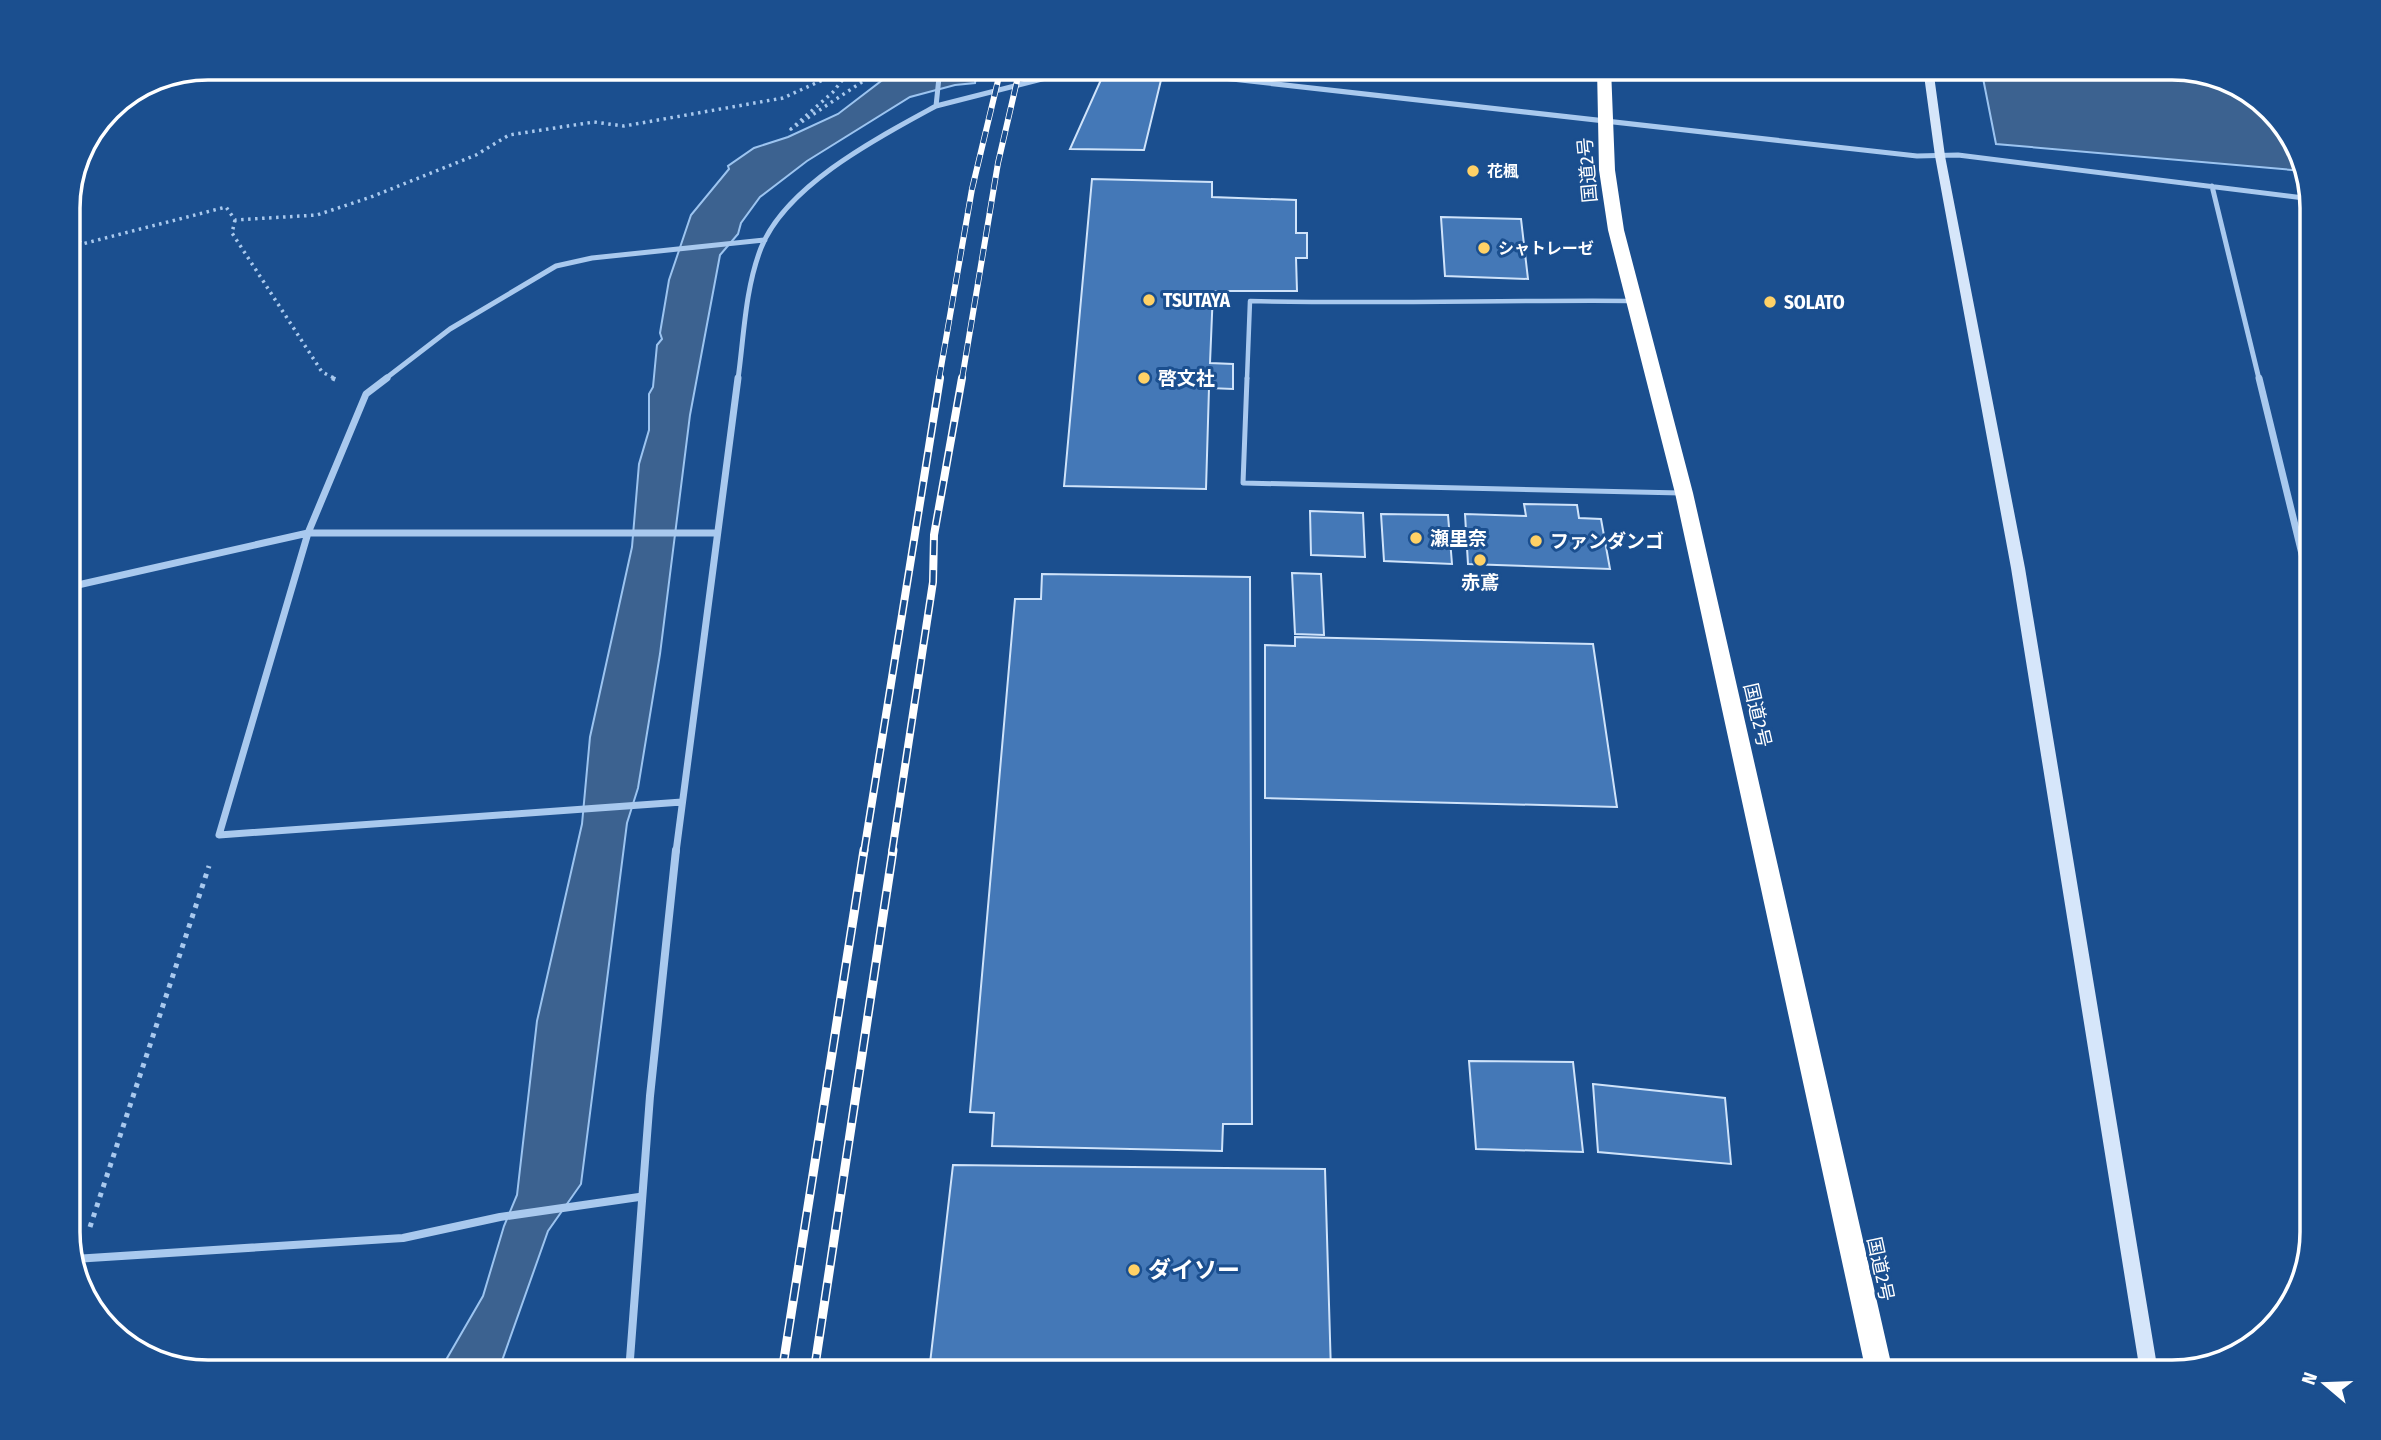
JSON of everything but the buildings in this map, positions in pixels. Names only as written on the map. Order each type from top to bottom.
[{"type":"highway","name":"国道2号","points":[[1604,80],[1607,170],[1616,230],[1684,493],[1877,1360]]},
{"type":"street","points":[[1249,80],[1917,156],[1958,155],[2300,197]]},
{"type":"street","points":[[1930,80],[1940,156],[2018,568],[2146,1360]]},
{"type":"street","points":[[936,106],[939,81]]},
{"type":"street","points":[[630,1360],[639,1197],[682,802],[715,533],[753,273],[765,240],[802,194],[848,156],[936,106],[1031,81]]},
{"type":"street","points":[[2212,186],[2300,547]]},
{"type":"street","points":[[682,802],[219,835],[307,533],[366,394],[450,329],[556,266],[592,258],[765,240]]},
{"type":"street","points":[[81,584],[307,533],[715,533]]},
{"type":"street","points":[[83,1259],[403,1238],[500,1217],[639,1197]]},
{"type":"lane","points":[[1635,301],[1459,300],[1362,304],[1250,302],[1243,483],[1684,493]]},
{"type":"path","points":[[235,220],[317,215],[371,197],[476,155],[509,135],[594,122],[624,126],[783,98],[822,81]]},
{"type":"path","points":[[842,81],[834,92],[791,129],[864,81]]},
{"type":"path","points":[[81,243],[226,207],[235,220],[232,233],[322,372],[366,394]]},
{"type":"path","points":[[82,1245],[219,835]]},
{"type":"water","points":[[1983,80],[2173,80],[2222,90],[2250,107],[2279,137],[2295,170],[1996,144]]},
{"type":"water","points":[[882,81],[975,81],[975,83],[955,85],[910,97],[807,161],[760,197],[741,223],[738,234],[720,255],[690,415],[660,654],[638,788],[627,823],[581,1184],[548,1231],[502,1360],[446,1360],[483,1296],[504,1226],[517,1195],[537,1021],[582,824],[590,737],[632,547],[639,464],[649,430],[649,394],[653,387],[657,345],[662,339],[660,333],[669,280],[691,215],[729,169],[728,166],[754,148],[788,137],[838,114]]},
{"type":"railway","points":[[939,379],[972,189],[998,81]]},
{"type":"railway","points":[[962,379],[998,163],[1017,81]]},
{"type":"railway","points":[[864,852],[940,378]]},
{"type":"railway","points":[[892,852],[933,582],[934,535],[962,378]]},
{"type":"railway","points":[[784,1360],[864,850]]},
{"type":"railway","points":[[816,1360],[893,850]]},
{"type":"place","name":"花楓","points":[[1473,171]]},
{"type":"place","name":"シャトレーゼ","points":[[1484,248]]},
{"type":"place","name":"TSUTAYA","points":[[1149,300]]},
{"type":"place","name":"SOLATO","points":[[1770,302]]},
{"type":"place","name":"啓文社","points":[[1144,378]]},
{"type":"place","name":"瀬里奈","points":[[1416,538]]},
{"type":"place","name":"ファンダンゴ","points":[[1536,541]]},
{"type":"place","name":"赤鳶","points":[[1480,560]]},
{"type":"place","name":"ダイソー","points":[[1134,1270]]}]
